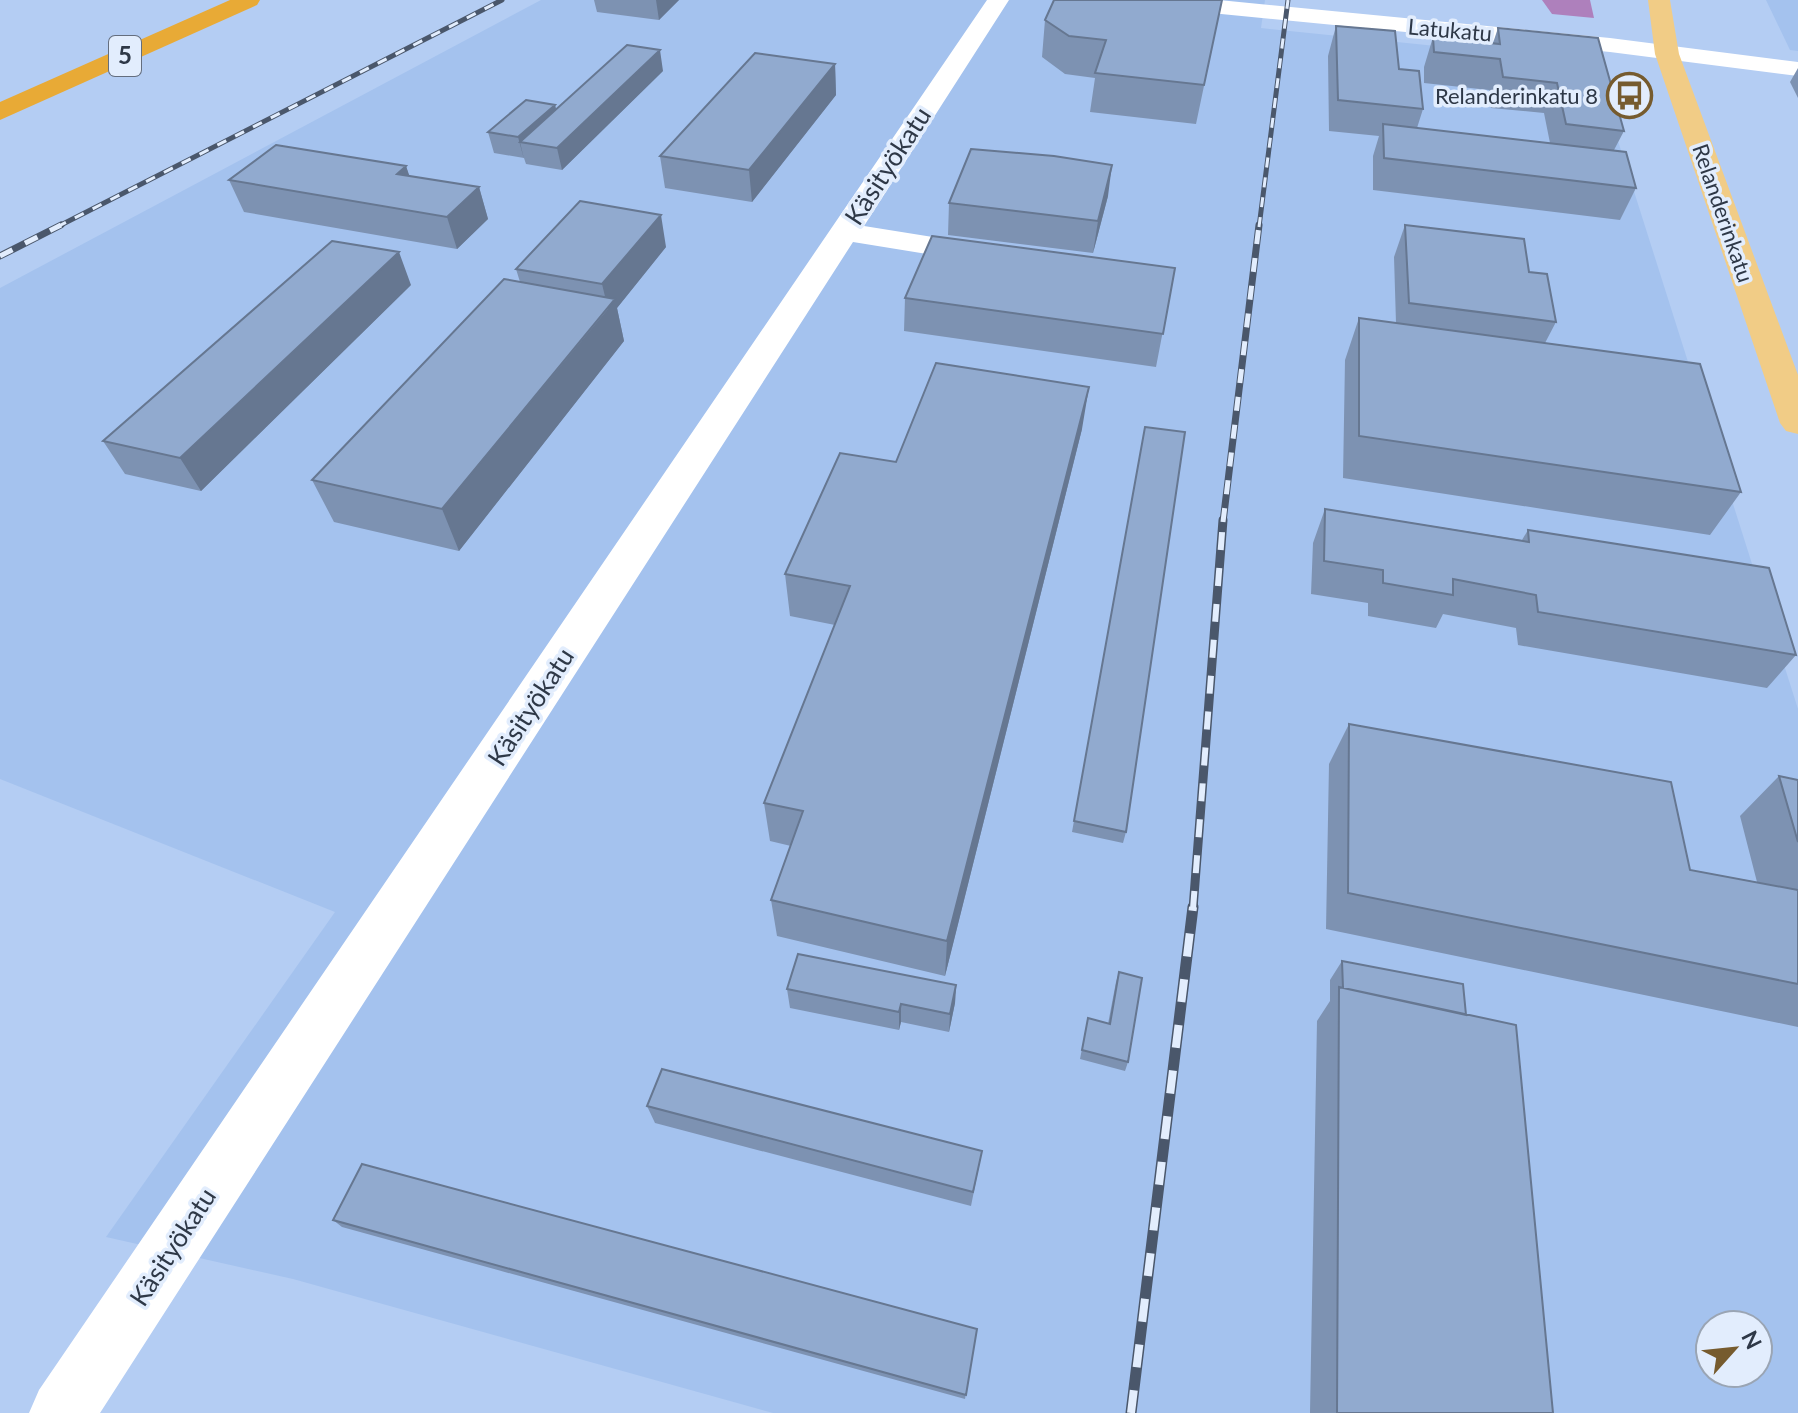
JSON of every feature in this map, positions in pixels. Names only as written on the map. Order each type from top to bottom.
[{"type":"highway","name":"5","points":[[0,112],[249,0]]},
{"type":"main road","name":"Relanderinkatu","points":[[1659,0],[1667,54],[1798,423]]},
{"type":"street","name":"Käsityökatu","points":[[62,1413],[998,0]]},
{"type":"street","name":"Latukatu","points":[[1150,0],[1798,69]]},
{"type":"street","points":[[845,232],[964,251]]},
{"type":"shaded area","points":[[541,0],[1265,0],[1261,28],[1593,62],[1798,709],[1798,1413],[773,1413],[293,1279],[106,1237],[335,912],[0,779],[0,288]]},
{"type":"shaded area","points":[[1542,0],[1590,0],[1594,18],[1552,14]]},
{"type":"shaded area","points":[[1766,0],[1798,0],[1798,51],[1790,50]]},
{"type":"building","points":[[1054,0],[1222,0],[1204,85],[1095,73],[1106,40],[1069,36],[1045,20]]},
{"type":"building","points":[[1336,26],[1395,31],[1399,69],[1419,71],[1423,109],[1338,100]]},
{"type":"building","points":[[1498,28],[1598,38],[1624,131],[1566,124],[1557,83],[1503,77],[1500,59],[1434,52],[1433,37],[1500,44]]},
{"type":"building","points":[[627,45],[660,50],[557,148],[520,142]]},
{"type":"building","points":[[755,53],[835,64],[749,170],[660,156]]},
{"type":"building","points":[[526,100],[555,105],[518,137],[488,132]]},
{"type":"building","points":[[1383,124],[1626,152],[1636,188],[1384,158]]},
{"type":"building","points":[[276,145],[406,166],[397,174],[479,187],[447,217],[229,180]]},
{"type":"building","points":[[971,149],[1054,156],[1112,165],[1098,221],[949,203]]},
{"type":"building","points":[[580,201],[661,215],[602,284],[516,269]]},
{"type":"building","points":[[1405,225],[1524,239],[1529,272],[1547,274],[1556,322],[1409,303]]},
{"type":"building","points":[[932,236],[1175,268],[1163,334],[905,298]]},
{"type":"building","points":[[332,241],[399,252],[180,458],[103,441]]},
{"type":"building","points":[[504,279],[615,299],[442,509],[312,480]]},
{"type":"building","points":[[1359,318],[1700,364],[1741,492],[1359,436]]},
{"type":"building","points":[[936,363],[1089,387],[947,941],[771,900],[803,811],[764,803],[850,586],[785,574],[840,453],[896,462]]},
{"type":"building","points":[[1145,427],[1185,432],[1126,832],[1074,821]]},
{"type":"building","points":[[1325,509],[1529,542],[1528,530],[1769,568],[1796,655],[1538,612],[1536,595],[1453,579],[1453,595],[1383,583],[1383,570],[1324,561]]},
{"type":"building","points":[[1349,724],[1671,782],[1690,870],[1798,890],[1798,984],[1348,893]]},
{"type":"building","points":[[1779,776],[1798,780],[1798,842]]},
{"type":"building","points":[[798,954],[956,985],[950,1014],[901,1004],[899,1012],[787,989]]},
{"type":"building","points":[[1342,961],[1463,984],[1466,1015],[1343,988]]},
{"type":"building","points":[[1119,972],[1142,978],[1128,1062],[1082,1050],[1088,1018],[1110,1024]]},
{"type":"building","points":[[1339,987],[1516,1025],[1553,1413],[1337,1413]]},
{"type":"building","points":[[662,1069],[982,1151],[973,1192],[647,1106]]},
{"type":"building","points":[[362,1164],[977,1329],[966,1395],[333,1220]]},
{"type":"railway","points":[[57,227],[502,0]]},
{"type":"railway","points":[[1259,227],[1288,0]]},
{"type":"railway","points":[[0,256],[61,225]]},
{"type":"railway","points":[[1223,522],[1259,225]]},
{"type":"railway","points":[[1193,909],[1223,520]]},
{"type":"railway","points":[[1131,1413],[1193,907]]},
{"type":"place","name":"Relanderinkatu 8","points":[[1629,96]]}]
